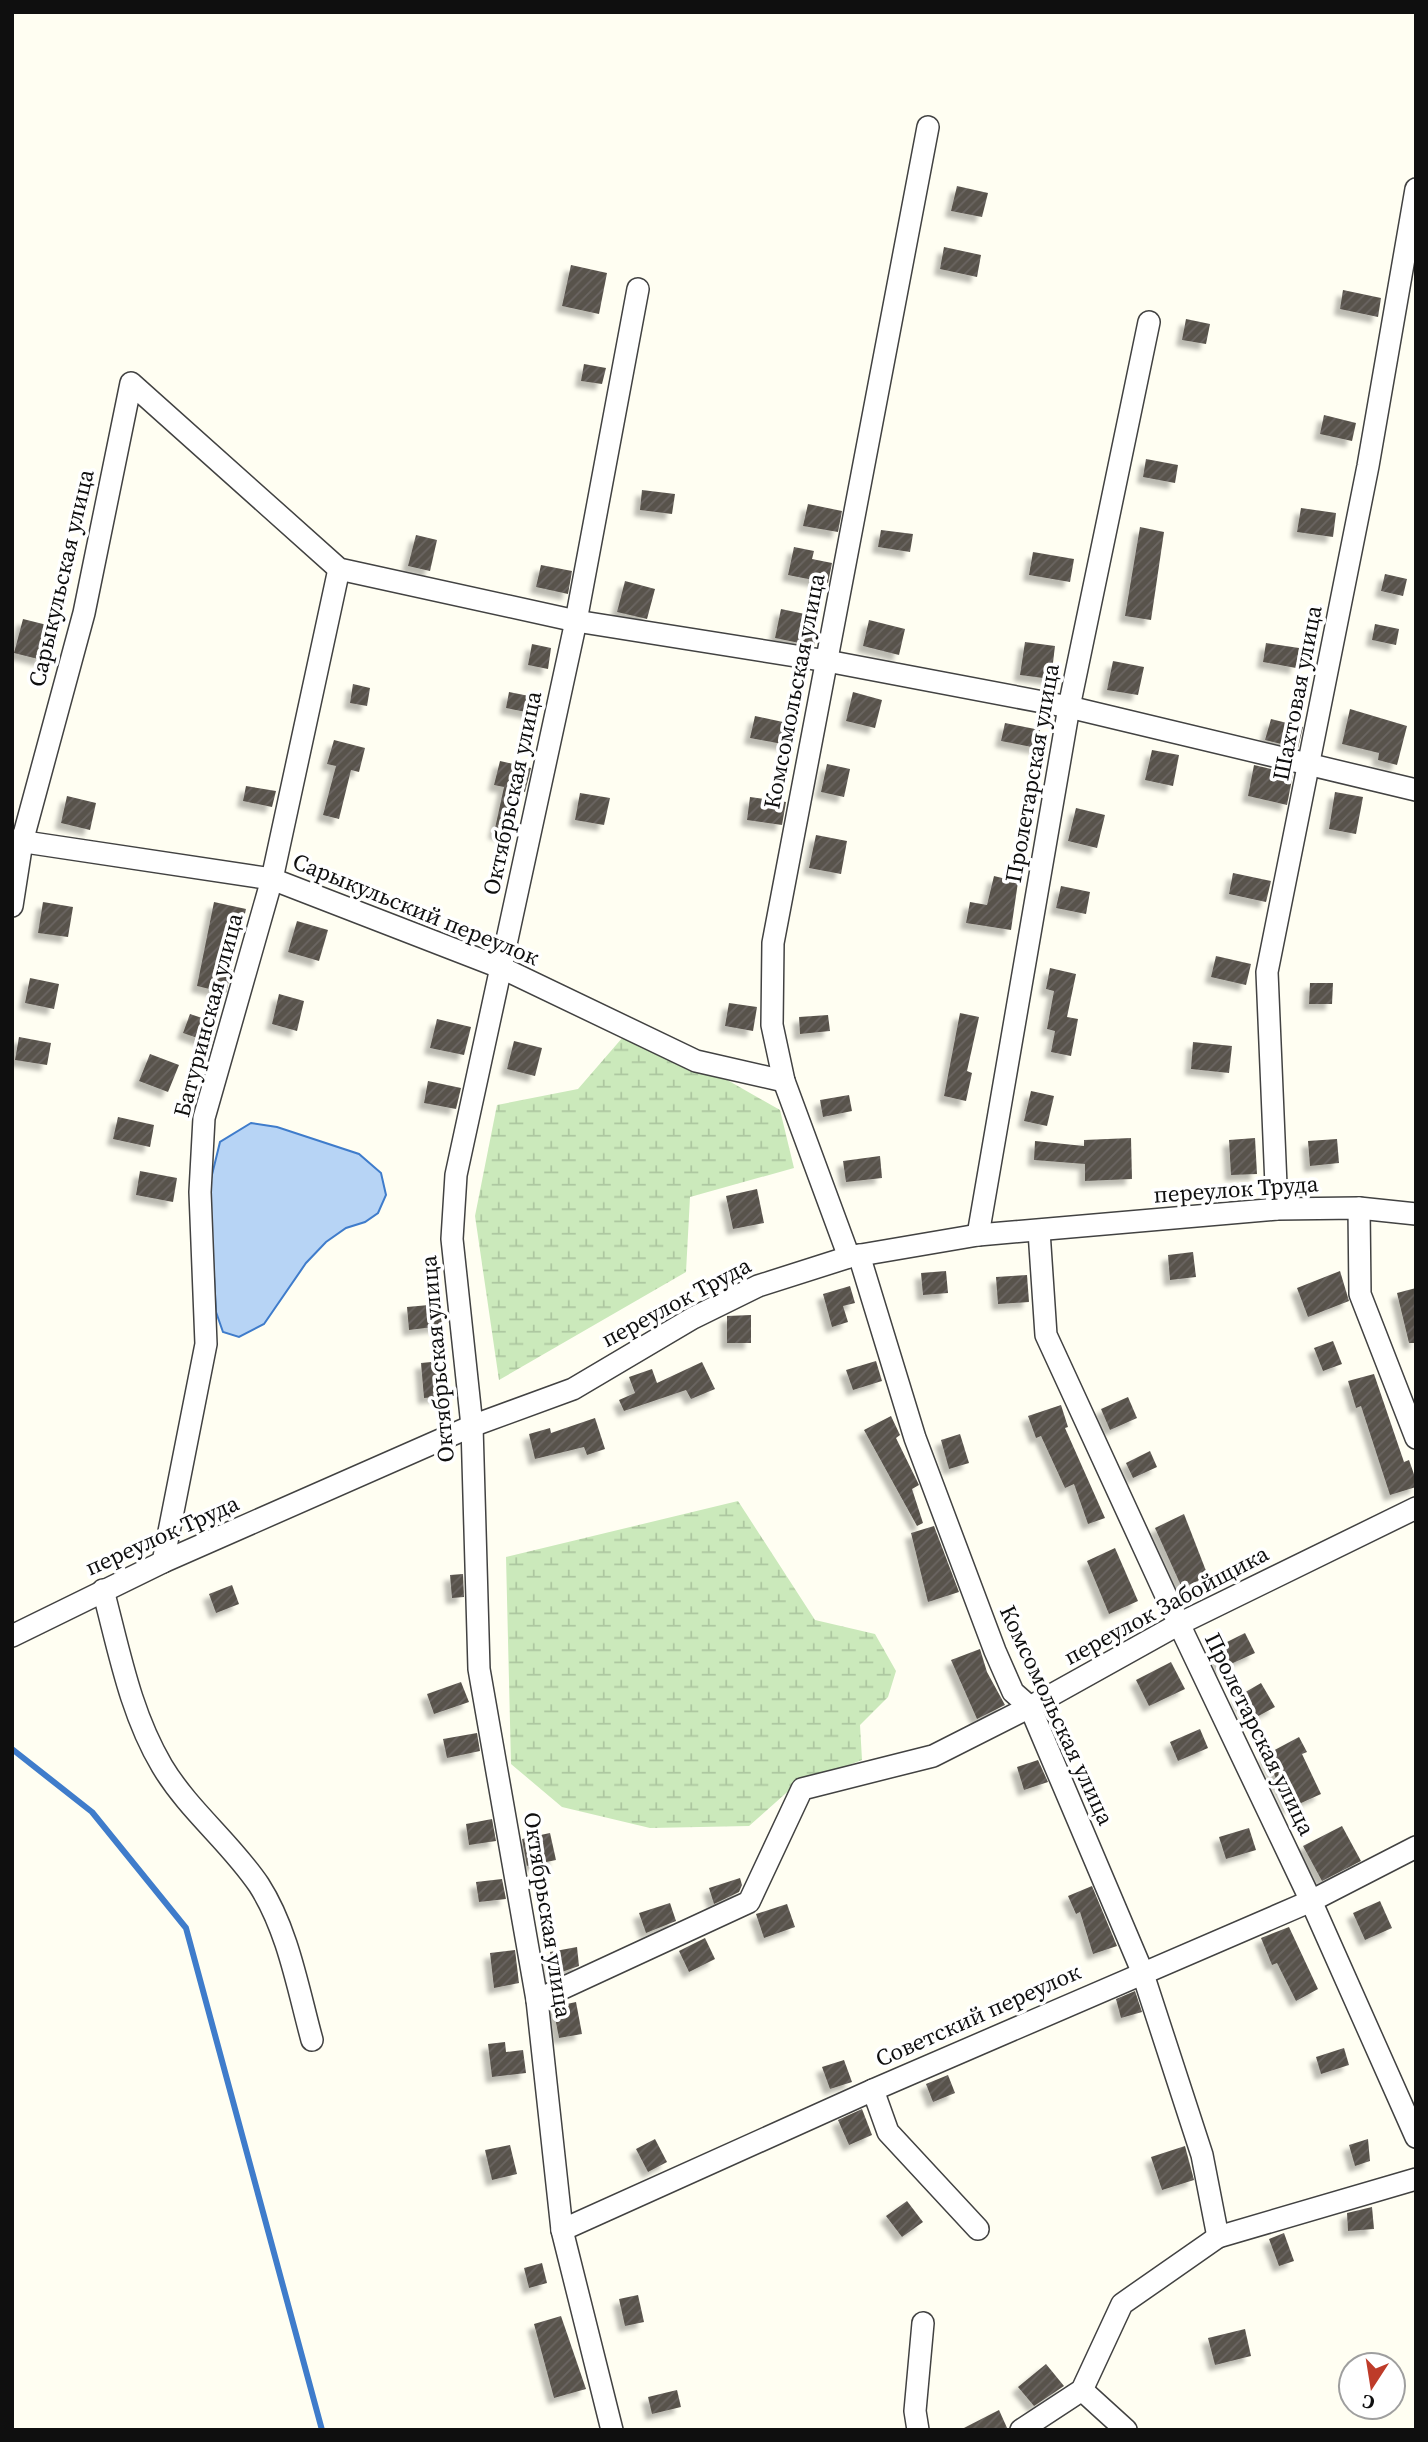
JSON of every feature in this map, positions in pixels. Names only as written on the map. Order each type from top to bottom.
[{"type":"street","name":"Комсомольская улица","points":[[928,127],[773,943],[772,1025],[784,1081],[854,1256],[915,1438],[990,1639],[1013,1692],[1030,1707],[1142,1971],[1202,2155],[1218,2237]]},
{"type":"street","name":"Шахтовая улица","points":[[1277,1209],[1267,972],[1368,466],[1416,189]]},
{"type":"street","name":"Октябрьская улица","points":[[612,2430],[562,2230],[537,2000],[479,1669],[472,1426],[452,1239],[456,1175],[576,621],[638,289]]},
{"type":"street","name":"Пролетарская улица","points":[[978,1235],[1069,707],[1149,322]]},
{"type":"street","name":"Сарыкульская улица","points":[[12,906],[17,841],[84,613],[131,383],[340,569]]},
{"type":"street","points":[[340,569],[576,621],[827,661],[1069,707],[1416,790]]},
{"type":"street","name":"Батуринская улица","points":[[163,1562],[206,1344],[200,1192],[204,1118],[272,879],[340,569]]},
{"type":"street","name":"Сарыкульский переулок","points":[[17,841],[272,879],[502,968],[696,1061],[784,1081]]},
{"type":"street","points":[[1359,1208],[1360,1294],[1416,1438]]},
{"type":"street","name":"переулок Труда","points":[[16,1626],[472,1426],[573,1389],[692,1318],[758,1286],[854,1256],[978,1235],[1277,1209],[1359,1208],[1416,1214]]},
{"type":"street","name":"Пролетарская улица","points":[[1039,1231],[1046,1335],[1179,1625],[1311,1901],[1416,2137]]},
{"type":"street","name":"переулок Забойщика","points":[[537,2000],[749,1902],[802,1789],[933,1756],[1030,1707],[1179,1625],[1416,1508]]},
{"type":"street","points":[[103,1590],[138,1721],[162,1766],[191,1809],[229,1846],[260,1886],[283,1937],[312,2040]]},
{"type":"street","name":"Советский переулок","points":[[562,2230],[1142,1971],[1311,1901],[1416,1847]]},
{"type":"street","points":[[873,2090],[888,2132],[978,2229]]},
{"type":"street","points":[[1021,2430],[1082,2389],[1122,2304],[1218,2237],[1416,2179]]},
{"type":"street","points":[[918,2430],[915,2411],[923,2323]]},
{"type":"street","points":[[1082,2389],[1126,2430]]},
{"type":"green space","points":[[623,1037],[722,1077],[780,1110],[794,1168],[690,1197],[686,1272],[499,1380],[475,1216],[497,1105],[578,1089]]},
{"type":"green space","points":[[738,1501],[815,1620],[875,1634],[896,1671],[888,1697],[860,1725],[862,1760],[794,1786],[749,1826],[650,1828],[562,1807],[511,1764],[506,1557]]},
{"type":"water","points":[[251,1123],[277,1127],[359,1154],[381,1173],[386,1195],[378,1213],[365,1222],[346,1228],[326,1242],[306,1263],[264,1324],[239,1337],[223,1332],[216,1312],[209,1187],[220,1142]]},
{"type":"building","points":[[957,186],[988,193],[982,217],[951,211]]},
{"type":"building","points":[[944,247],[981,255],[977,277],[940,269]]},
{"type":"building","points":[[571,265],[607,273],[599,314],[562,306]]},
{"type":"building","points":[[1343,290],[1381,298],[1378,317],[1340,309]]},
{"type":"building","points":[[1186,319],[1210,324],[1206,344],[1182,340]]},
{"type":"building","points":[[584,364],[606,368],[602,384],[581,381]]},
{"type":"building","points":[[1324,415],[1356,423],[1352,441],[1320,434]]},
{"type":"building","points":[[1146,459],[1178,465],[1175,483],[1143,477]]},
{"type":"building","points":[[642,490],[675,494],[672,514],[640,510]]},
{"type":"building","points":[[808,504],[842,511],[838,532],[803,526]]},
{"type":"building","points":[[1301,508],[1336,513],[1333,537],[1297,532]]},
{"type":"building","points":[[1140,527],[1164,532],[1151,620],[1125,616]]},
{"type":"building","points":[[881,530],[913,534],[910,552],[878,547]]},
{"type":"building","points":[[416,535],[437,540],[430,571],[408,566]]},
{"type":"building","points":[[794,547],[814,551],[812,559],[832,563],[828,583],[788,575]]},
{"type":"building","points":[[1033,552],[1074,559],[1070,582],[1029,575]]},
{"type":"building","points":[[541,565],[572,571],[568,594],[536,587]]},
{"type":"building","points":[[1385,574],[1407,579],[1403,596],[1381,591]]},
{"type":"building","points":[[625,581],[655,589],[647,619],[617,612]]},
{"type":"building","points":[[781,609],[819,617],[814,646],[775,638]]},
{"type":"building","points":[[23,619],[51,626],[42,660],[14,653]]},
{"type":"building","points":[[869,620],[905,629],[899,655],[863,646]]},
{"type":"building","points":[[1375,624],[1399,629],[1396,645],[1372,640]]},
{"type":"building","points":[[1025,642],[1055,646],[1051,679],[1020,675]]},
{"type":"building","points":[[1266,643],[1299,648],[1296,668],[1263,662]]},
{"type":"building","points":[[532,644],[551,648],[548,669],[528,665]]},
{"type":"building","points":[[1113,661],[1144,667],[1138,695],[1107,690]]},
{"type":"building","points":[[353,684],[370,688],[367,706],[350,703]]},
{"type":"building","points":[[509,692],[539,698],[536,714],[506,708]]},
{"type":"building","points":[[853,692],[882,700],[875,728],[846,721]]},
{"type":"building","points":[[1350,709],[1407,726],[1397,765],[1378,760],[1379,753],[1342,744]]},
{"type":"building","points":[[755,716],[797,725],[793,746],[750,738]]},
{"type":"building","points":[[1271,719],[1303,727],[1298,748],[1265,740]]},
{"type":"building","points":[[1005,723],[1040,730],[1037,748],[1001,741]]},
{"type":"building","points":[[334,740],[365,748],[359,772],[351,770],[339,819],[323,815],[336,766],[327,764]]},
{"type":"building","points":[[1152,750],[1179,755],[1173,786],[1145,780]]},
{"type":"building","points":[[500,761],[531,768],[525,792],[521,791],[511,837],[494,833],[504,787],[494,785]]},
{"type":"building","points":[[827,764],[850,769],[844,797],[821,792]]},
{"type":"building","points":[[1254,765],[1293,774],[1287,805],[1248,796]]},
{"type":"building","points":[[246,786],[276,791],[272,807],[243,801]]},
{"type":"building","points":[[1335,792],[1363,797],[1356,834],[1329,829]]},
{"type":"building","points":[[580,793],[610,798],[604,825],[575,820]]},
{"type":"building","points":[[67,796],[96,803],[90,830],[61,823]]},
{"type":"building","points":[[750,797],[786,802],[782,825],[747,820]]},
{"type":"building","points":[[1076,808],[1105,815],[1097,848],[1068,841]]},
{"type":"building","points":[[816,835],[847,841],[841,874],[809,868]]},
{"type":"building","points":[[1233,873],[1271,881],[1266,902],[1229,894]]},
{"type":"building","points":[[994,876],[1018,882],[1011,930],[966,923],[970,902],[987,905]]},
{"type":"building","points":[[1061,886],[1090,892],[1086,914],[1056,908]]},
{"type":"building","points":[[43,902],[73,907],[68,937],[38,933]]},
{"type":"building","points":[[214,902],[246,909],[226,993],[197,986]]},
{"type":"building","points":[[297,921],[328,930],[319,961],[288,952]]},
{"type":"building","points":[[1216,956],[1251,964],[1246,985],[1211,977]]},
{"type":"building","points":[[1050,968],[1076,974],[1067,1017],[1078,1019],[1071,1056],[1051,1052],[1055,1031],[1047,1029],[1054,991],[1046,989]]},
{"type":"building","points":[[30,978],[59,984],[54,1009],[25,1003]]},
{"type":"building","points":[[1310,983],[1333,983],[1332,1004],[1309,1004]]},
{"type":"building","points":[[279,994],[304,1001],[297,1031],[272,1024]]},
{"type":"building","points":[[729,1003],[757,1007],[753,1031],[725,1026]]},
{"type":"building","points":[[960,1013],[979,1017],[967,1071],[972,1073],[966,1101],[944,1096]]},
{"type":"building","points":[[190,1014],[217,1023],[212,1043],[183,1033]]},
{"type":"building","points":[[828,1015],[830,1031],[800,1034],[799,1017]]},
{"type":"building","points":[[437,1019],[471,1027],[464,1055],[430,1048]]},
{"type":"building","points":[[19,1037],[51,1043],[47,1065],[15,1060]]},
{"type":"building","points":[[514,1041],[542,1048],[535,1076],[507,1069]]},
{"type":"building","points":[[1193,1042],[1232,1046],[1229,1073],[1191,1069]]},
{"type":"building","points":[[150,1054],[179,1065],[168,1092],[139,1081]]},
{"type":"building","points":[[428,1081],[461,1088],[456,1109],[424,1103]]},
{"type":"building","points":[[1031,1091],[1054,1096],[1047,1126],[1024,1121]]},
{"type":"building","points":[[849,1095],[852,1111],[823,1117],[820,1100]]},
{"type":"building","points":[[118,1117],[154,1125],[150,1147],[113,1139]]},
{"type":"building","points":[[1131,1138],[1132,1179],[1085,1181],[1085,1164],[1034,1160],[1035,1141],[1084,1146],[1084,1140]]},
{"type":"building","points":[[1255,1138],[1257,1174],[1231,1175],[1229,1140]]},
{"type":"building","points":[[1337,1139],[1339,1163],[1310,1166],[1308,1141]]},
{"type":"building","points":[[880,1156],[882,1178],[846,1182],[843,1161]]},
{"type":"building","points":[[140,1171],[177,1178],[173,1202],[136,1195]]},
{"type":"building","points":[[757,1189],[764,1223],[733,1229],[726,1196]]},
{"type":"building","points":[[1193,1252],[1196,1277],[1170,1280],[1168,1255]]},
{"type":"building","points":[[946,1271],[948,1293],[923,1295],[921,1273]]},
{"type":"building","points":[[1340,1271],[1349,1301],[1308,1317],[1297,1288]]},
{"type":"building","points":[[1027,1275],[1029,1302],[998,1304],[996,1277]]},
{"type":"building","points":[[850,1286],[855,1303],[843,1306],[848,1322],[832,1327],[823,1294]]},
{"type":"building","points":[[1416,1288],[1416,1343],[1409,1343],[1397,1293]]},
{"type":"building","points":[[440,1304],[442,1326],[409,1330],[407,1307]]},
{"type":"building","points":[[751,1315],[751,1343],[727,1343],[727,1316]]},
{"type":"building","points":[[1333,1341],[1342,1364],[1323,1371],[1314,1348]]},
{"type":"building","points":[[442,1361],[446,1396],[424,1398],[421,1363]]},
{"type":"building","points":[[876,1361],[882,1381],[853,1390],[846,1370]]},
{"type":"building","points":[[702,1362],[715,1389],[691,1399],[686,1390],[624,1411],[619,1400],[635,1393],[629,1377],[652,1369],[657,1383]]},
{"type":"building","points":[[1374,1374],[1404,1462],[1409,1460],[1416,1480],[1416,1487],[1390,1495],[1361,1406],[1356,1408],[1348,1381]]},
{"type":"building","points":[[1128,1397],[1137,1418],[1110,1430],[1101,1409]]},
{"type":"building","points":[[1061,1405],[1068,1427],[1065,1428],[1105,1518],[1088,1524],[1074,1484],[1065,1488],[1041,1436],[1036,1438],[1028,1416]]},
{"type":"building","points":[[891,1416],[900,1435],[896,1438],[919,1485],[912,1489],[923,1523],[917,1526],[864,1430]]},
{"type":"building","points":[[595,1418],[605,1449],[587,1455],[584,1447],[535,1459],[529,1434],[550,1428],[551,1433]]},
{"type":"building","points":[[960,1434],[969,1463],[949,1469],[941,1440]]},
{"type":"building","points":[[1150,1451],[1157,1467],[1133,1478],[1126,1463]]},
{"type":"building","points":[[1184,1514],[1208,1576],[1182,1588],[1155,1528]]},
{"type":"building","points":[[934,1526],[959,1592],[928,1602],[911,1533]]},
{"type":"building","points":[[1115,1548],[1138,1601],[1109,1614],[1087,1561]]},
{"type":"building","points":[[463,1574],[464,1597],[452,1598],[450,1575]]},
{"type":"building","points":[[232,1585],[239,1604],[216,1613],[209,1594]]},
{"type":"building","points":[[1245,1633],[1255,1653],[1222,1668],[1213,1649]]},
{"type":"building","points":[[980,1649],[987,1672],[1005,1705],[977,1719],[951,1660]]},
{"type":"building","points":[[1171,1662],[1185,1689],[1149,1706],[1136,1680]]},
{"type":"building","points":[[461,1682],[469,1702],[434,1714],[427,1694]]},
{"type":"building","points":[[1261,1683],[1275,1707],[1251,1720],[1237,1697]]},
{"type":"building","points":[[1200,1729],[1208,1748],[1178,1761],[1170,1742]]},
{"type":"building","points":[[477,1733],[480,1751],[447,1758],[443,1739]]},
{"type":"building","points":[[1299,1737],[1307,1752],[1302,1754],[1321,1794],[1290,1808],[1265,1755]]},
{"type":"building","points":[[1038,1760],[1048,1782],[1024,1790],[1017,1767]]},
{"type":"building","points":[[492,1819],[496,1841],[469,1845],[466,1824]]},
{"type":"building","points":[[1342,1826],[1361,1861],[1322,1881],[1303,1846]]},
{"type":"building","points":[[1249,1828],[1256,1850],[1226,1859],[1219,1837]]},
{"type":"building","points":[[550,1833],[556,1860],[527,1866],[522,1839]]},
{"type":"building","points":[[740,1878],[742,1885],[739,1892],[714,1904],[709,1888]]},
{"type":"building","points":[[502,1879],[506,1899],[479,1902],[476,1882]]},
{"type":"building","points":[[1092,1886],[1117,1946],[1093,1954],[1080,1912],[1076,1914],[1068,1896]]},
{"type":"building","points":[[1380,1901],[1392,1928],[1365,1940],[1353,1913]]},
{"type":"building","points":[[670,1903],[676,1921],[646,1933],[639,1913]]},
{"type":"building","points":[[787,1904],[795,1927],[764,1938],[756,1914]]},
{"type":"building","points":[[1289,1927],[1318,1989],[1296,2001],[1277,1963],[1272,1965],[1261,1938]]},
{"type":"building","points":[[705,1938],[715,1959],[689,1972],[679,1951]]},
{"type":"building","points":[[577,1947],[579,1966],[553,1975],[550,1952]]},
{"type":"building","points":[[515,1950],[519,1983],[494,1988],[490,1953]]},
{"type":"building","points":[[1135,1991],[1142,2012],[1121,2018],[1116,1999]]},
{"type":"building","points":[[576,2002],[582,2034],[559,2038],[553,2007]]},
{"type":"building","points":[[505,2042],[506,2052],[523,2050],[526,2073],[492,2077],[488,2044]]},
{"type":"building","points":[[1344,2048],[1349,2065],[1321,2074],[1316,2057]]},
{"type":"building","points":[[844,2060],[852,2082],[830,2089],[822,2067]]},
{"type":"building","points":[[948,2075],[955,2093],[933,2102],[926,2084]]},
{"type":"building","points":[[862,2109],[872,2135],[849,2145],[838,2120]]},
{"type":"building","points":[[655,2139],[667,2162],[648,2172],[636,2149]]},
{"type":"building","points":[[1368,2139],[1370,2161],[1355,2166],[1349,2145]]},
{"type":"building","points":[[510,2145],[517,2174],[492,2180],[485,2150]]},
{"type":"building","points":[[1185,2146],[1194,2180],[1162,2190],[1151,2157]]},
{"type":"building","points":[[907,2201],[923,2222],[902,2237],[886,2216]]},
{"type":"building","points":[[1372,2207],[1374,2229],[1348,2231],[1347,2213]]},
{"type":"building","points":[[1284,2233],[1294,2261],[1279,2266],[1269,2239]]},
{"type":"building","points":[[542,2263],[547,2283],[529,2288],[524,2268]]},
{"type":"building","points":[[638,2295],[644,2322],[625,2326],[619,2299]]},
{"type":"building","points":[[561,2316],[586,2389],[554,2398],[534,2324]]},
{"type":"building","points":[[1245,2329],[1251,2356],[1215,2365],[1208,2338]]},
{"type":"building","points":[[1046,2364],[1064,2386],[1034,2406],[1018,2387]]},
{"type":"building","points":[[677,2390],[681,2407],[652,2414],[648,2397]]},
{"type":"building","points":[[999,2410],[1008,2430],[960,2430]]},
{"type":"waterway","points":[[12,1749],[92,1812],[186,1928],[322,2430]]}]
